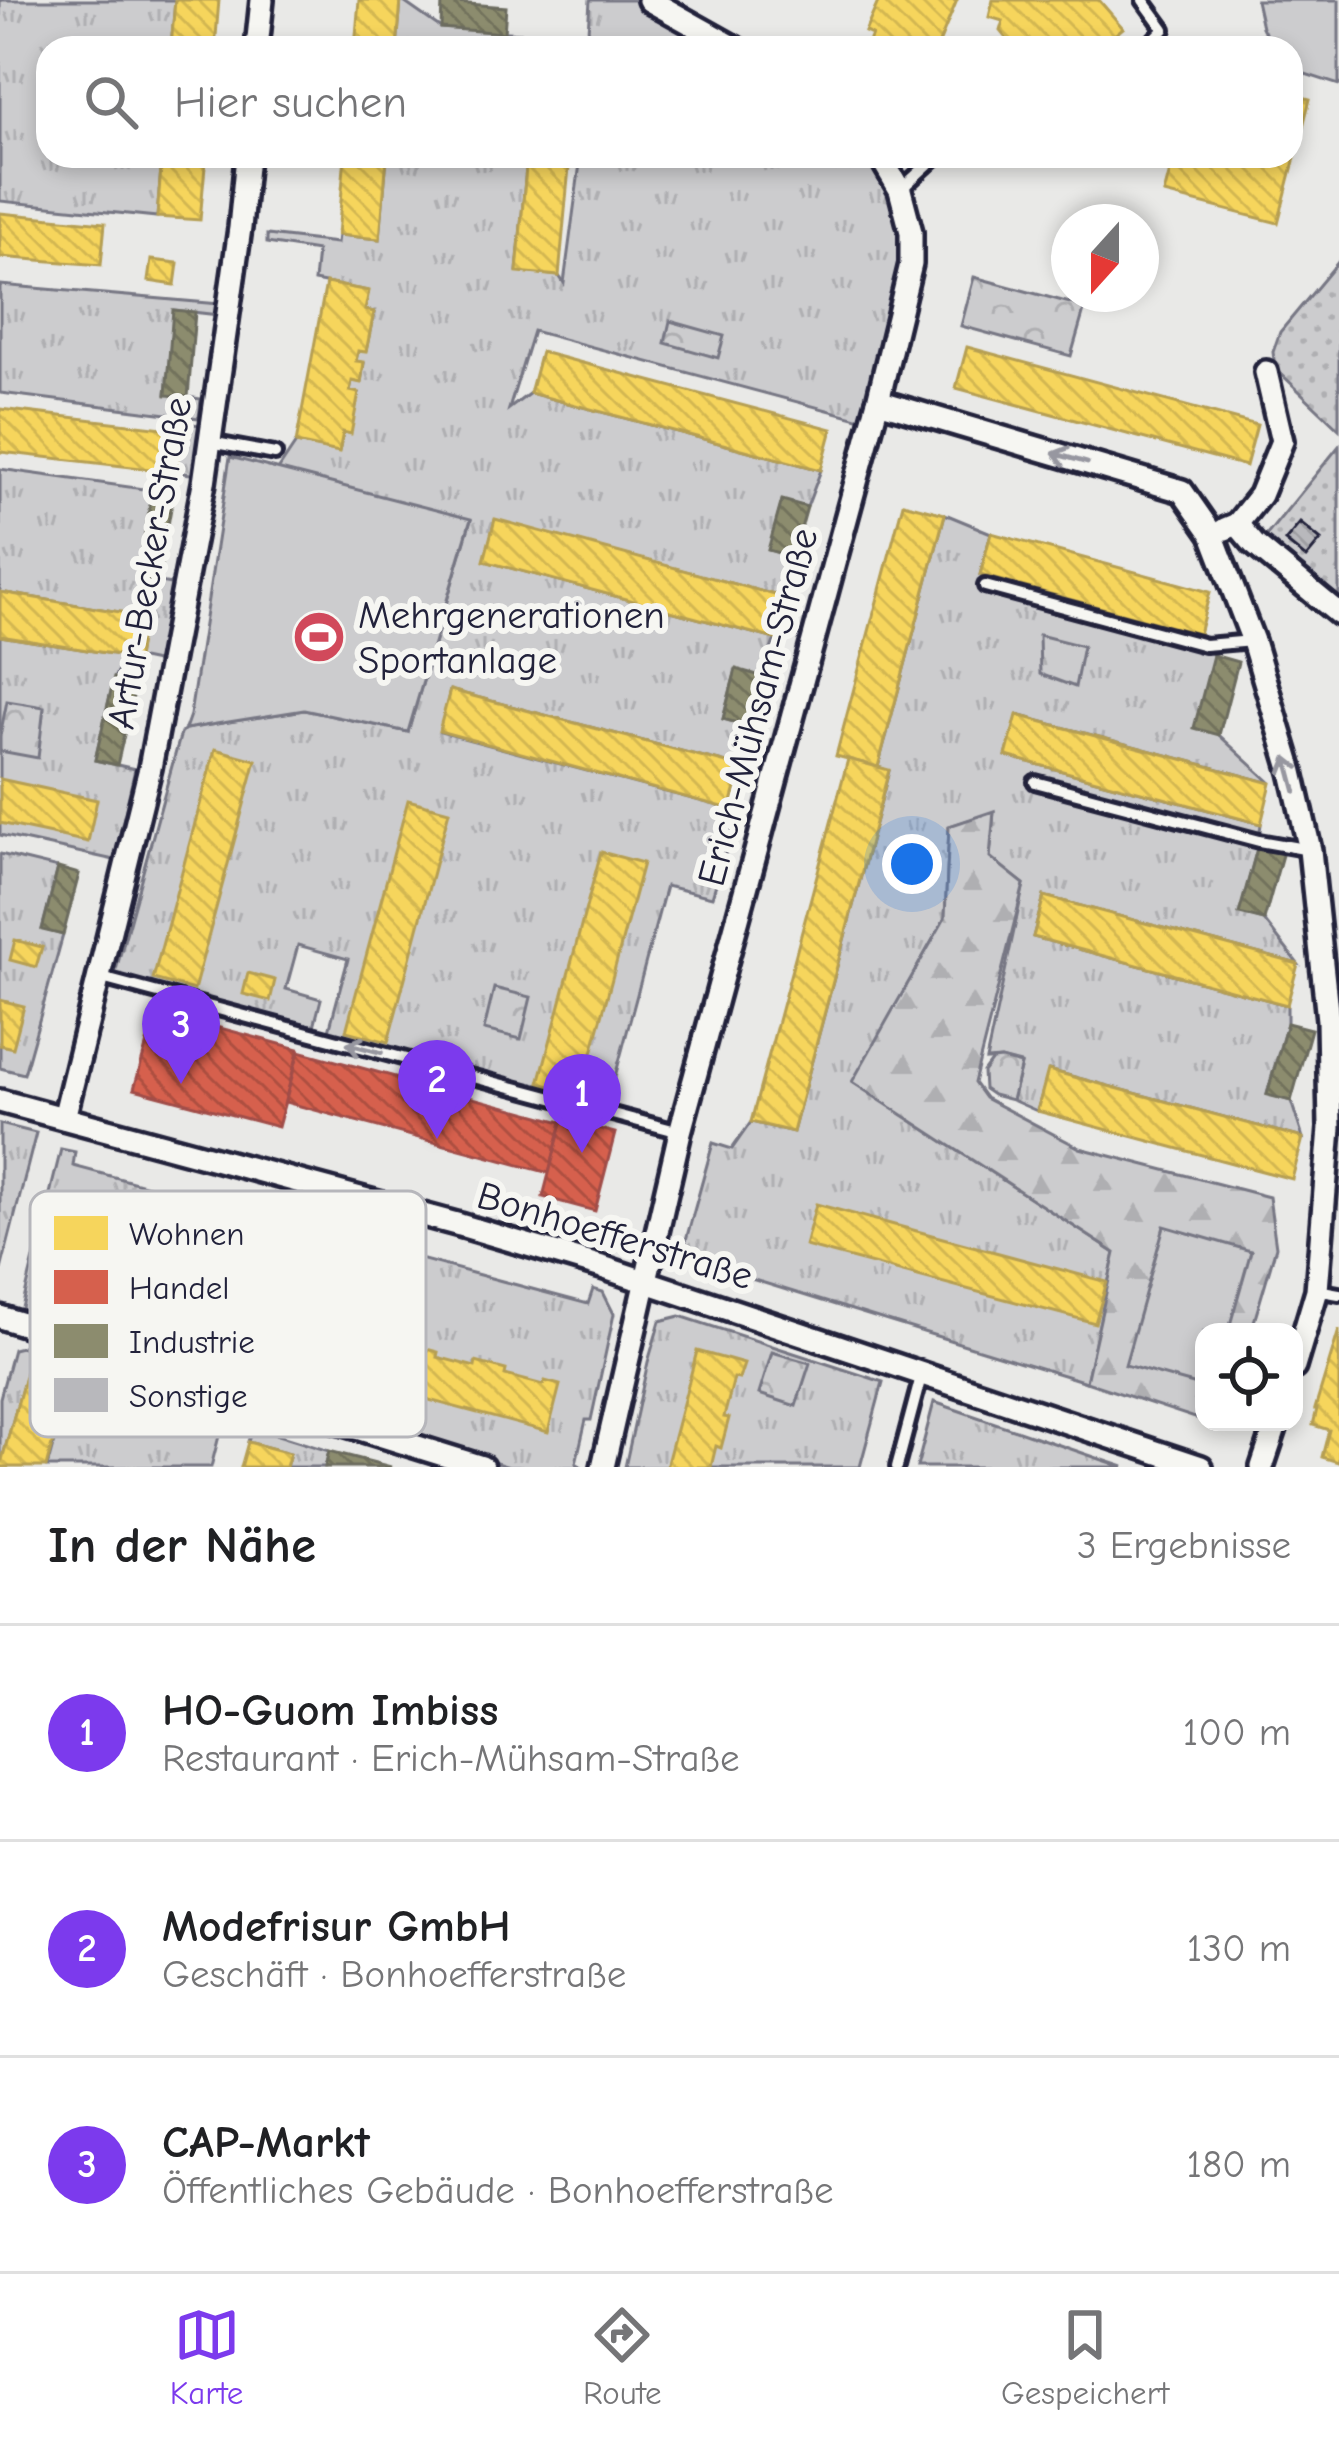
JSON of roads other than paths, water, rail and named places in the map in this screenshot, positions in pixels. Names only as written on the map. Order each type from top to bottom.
[{"type":"street","points":[[258,36],[262,0]]},
{"type":"street","points":[[649,0],[714,36]]},
{"type":"street","name":"Artur-Becker-Straße","points":[[64,1118],[150,768],[210,442],[246,168]]},
{"type":"street","name":"Erich-Mühsam-Straße","points":[[603,1467],[680,1132],[878,401],[910,264],[911,232],[900,190],[887,168]]},
{"type":"street","points":[[1212,534],[1237,524],[1260,496],[1282,441],[1266,372]]},
{"type":"street","points":[[878,401],[1182,491],[1212,534],[1252,641],[1292,772],[1310,850],[1327,1001],[1334,1098],[1326,1197],[1328,1292],[1303,1346]]},
{"type":"street","points":[[1237,524],[1254,544],[1339,614]]},
{"type":"street","name":"Bonhoefferstraße","points":[[0,1101],[334,1191]]},
{"type":"street","name":"Bonhoefferstraße","points":[[426,1216],[644,1280],[1201,1467]]},
{"type":"street","points":[[0,1318],[30,1327]]},
{"type":"street","points":[[1262,1467],[1274,1431]]},
{"type":"street","points":[[385,1437],[482,1467]]},
{"type":"lane","points":[[1143,0],[1164,29],[1157,36]]},
{"type":"lane","points":[[900,190],[924,168]]},
{"type":"lane","points":[[210,442],[275,454]]},
{"type":"lane","points":[[986,586],[1205,645],[1252,641]]},
{"type":"lane","points":[[1035,782],[1310,850]]},
{"type":"lane","points":[[97,977],[680,1132]]},
{"type":"lane","points":[[897,1467],[922,1373]]},
{"type":"place","name":"Mehrgenerationen Sportanlage","points":[[319,637]]},
{"type":"place","name":"CAP-Markt","points":[[181,1084]]},
{"type":"place","name":"Modefrisur GmbH","points":[[437,1139]]},
{"type":"place","name":"HO-Guom Imbiss","points":[[582,1153]]}]
